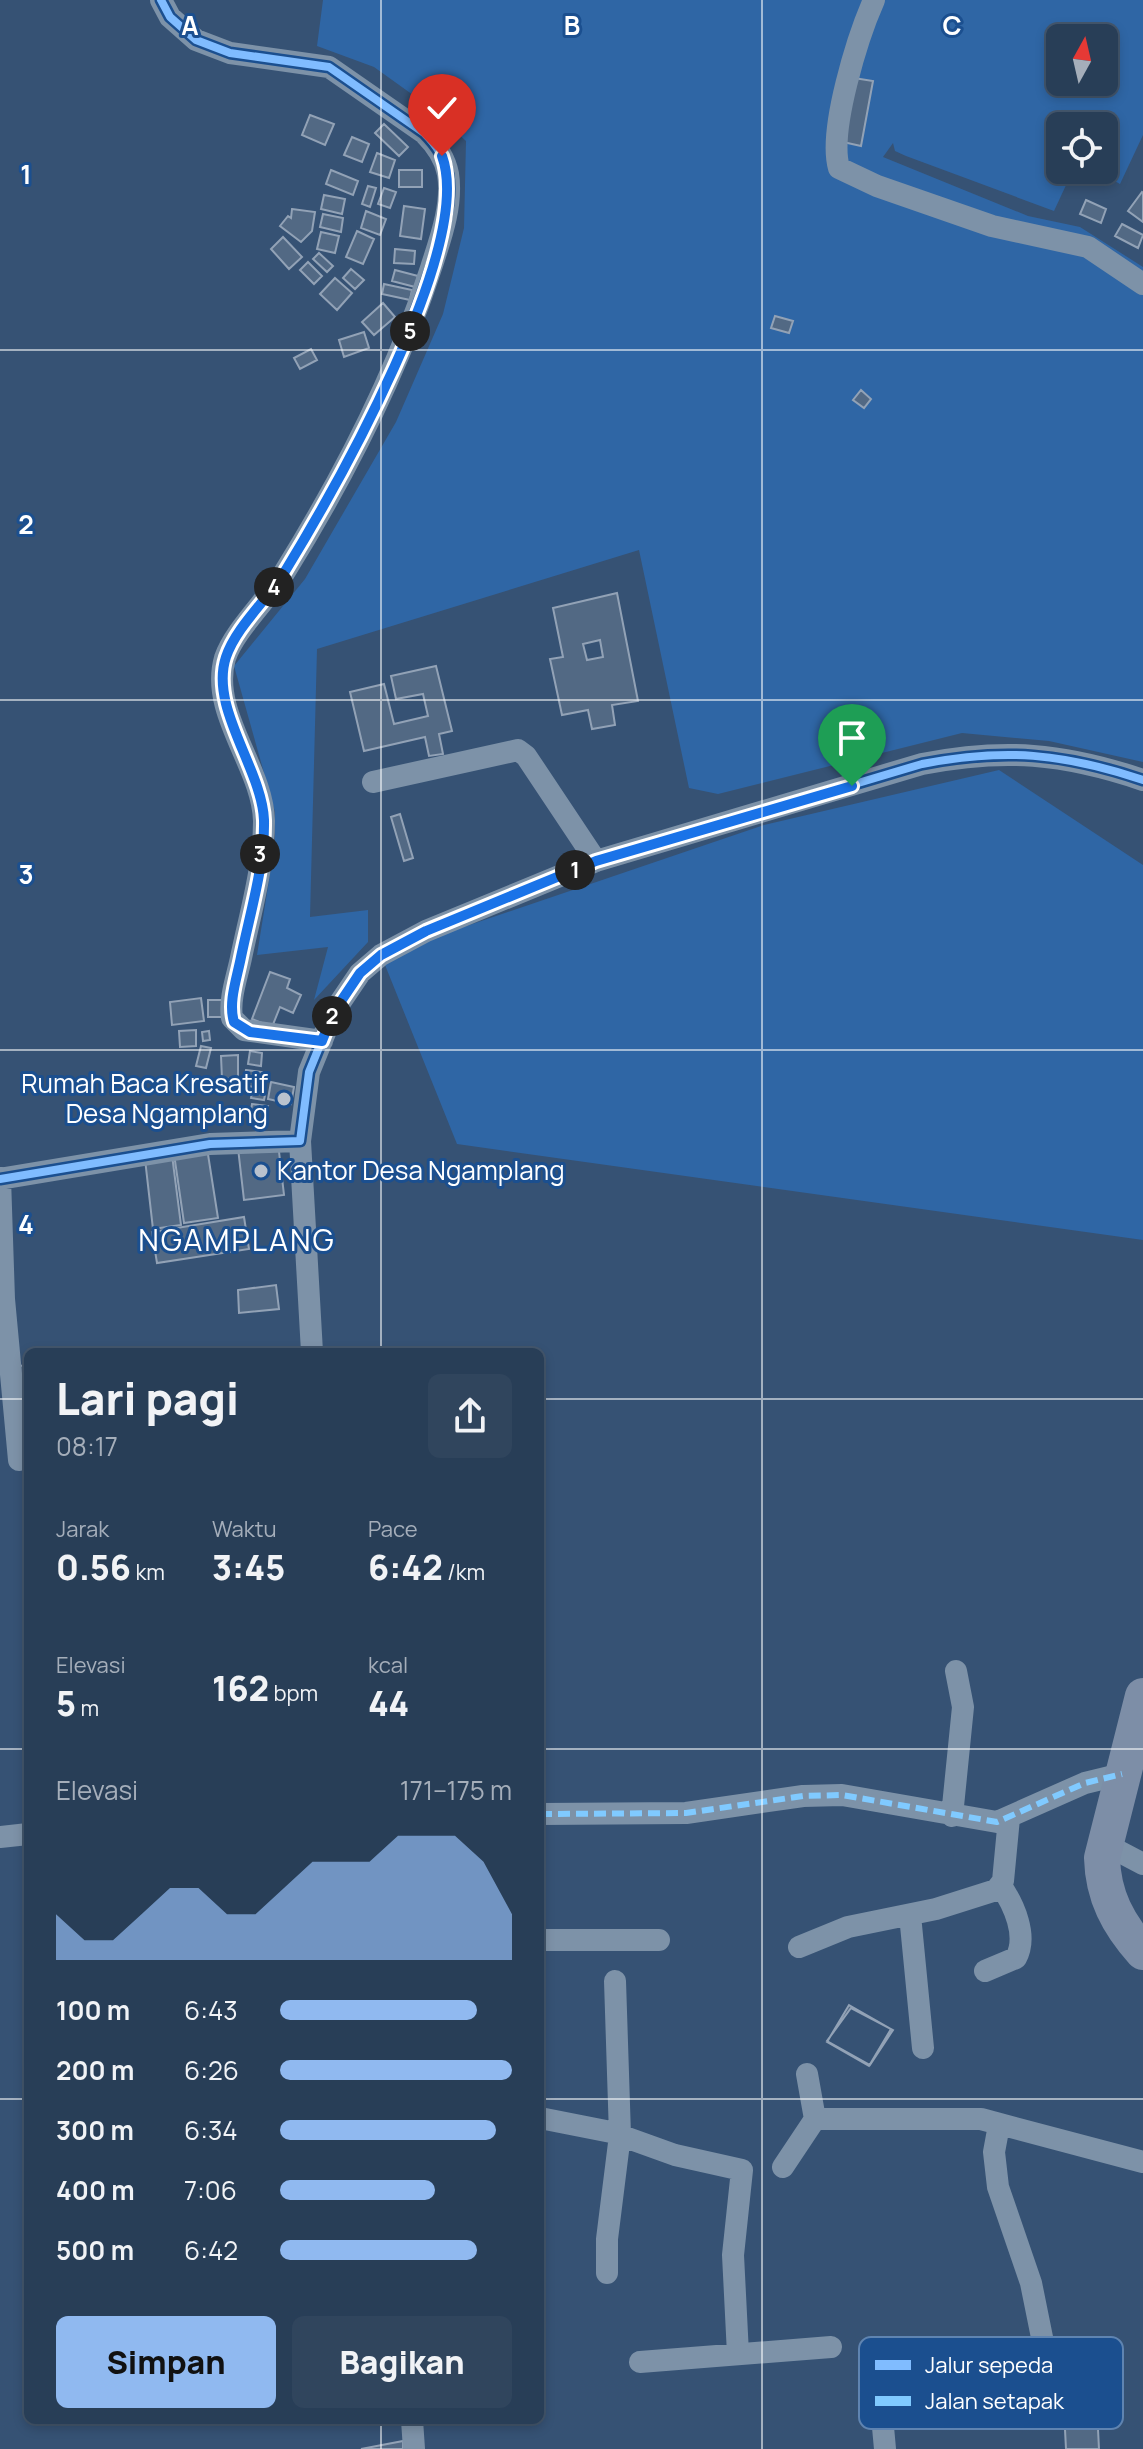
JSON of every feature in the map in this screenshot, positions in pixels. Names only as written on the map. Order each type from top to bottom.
[{"type":"main road","points":[[1143,1696],[1105,1844],[1102,1876],[1119,1923],[1143,1952]]},
{"type":"street","points":[[161,0],[181,29],[214,48],[329,67],[424,133],[434,144],[448,172],[449,191],[442,234],[414,321],[391,376],[283,575],[227,653],[222,669],[230,714],[261,803],[264,824],[256,885],[234,988],[232,1018],[244,1030],[322,1041]]},
{"type":"street","points":[[874,0],[863,26],[839,121],[836,146],[839,168],[877,186],[992,226],[1088,247],[1143,284]]},
{"type":"street","points":[[373,782],[518,750],[526,756],[596,861]]},
{"type":"street","points":[[312,1348],[300,1141],[306,1087],[333,1013],[360,973],[381,955],[426,931],[596,861],[922,764],[976,754],[1035,754],[1112,769],[1143,780]]},
{"type":"street","points":[[19,1460],[4,1365],[0,1178],[210,1144],[300,1141]]},
{"type":"street","points":[[952,1816],[963,1707],[956,1671]]},
{"type":"street","points":[[544,1814],[686,1813],[787,1797],[842,1795],[984,1823],[1009,1818],[1085,1783],[1122,1774]]},
{"type":"street","points":[[985,1971],[1016,1958],[1022,1944],[1012,1906],[1001,1886],[1009,1818]]},
{"type":"street","points":[[0,1837],[24,1834]]},
{"type":"street","points":[[1105,1844],[1143,1864]]},
{"type":"street","points":[[799,1947],[848,1927],[910,1915],[980,1896],[1001,1886]]},
{"type":"street","points":[[910,1915],[923,2048]]},
{"type":"street","points":[[544,1940],[659,1940]]},
{"type":"street","points":[[607,2273],[607,2239],[620,2135],[615,1981]]},
{"type":"street","points":[[783,2167],[815,2119],[807,2074]]},
{"type":"street","points":[[544,2118],[565,2120],[620,2135],[743,2173],[733,2255],[738,2354]]},
{"type":"street","points":[[815,2119],[981,2119],[1143,2162]]},
{"type":"street","points":[[999,2125],[994,2152],[998,2187],[1031,2283],[1042,2337]]},
{"type":"street","points":[[640,2362],[831,2347]]},
{"type":"street","points":[[412,2424],[414,2449]]},
{"type":"street","points":[[883,2429],[885,2449]]},
{"type":"shaded area","points":[[323,0],[1143,0],[1143,135],[1120,184],[1118,112],[1046,112],[1046,184],[1067,184],[1054,211],[906,156],[895,151],[893,143],[883,157],[1028,216],[1080,227],[1143,267],[1143,762],[1049,741],[962,733],[718,794],[689,788],[639,550],[317,649],[310,917],[368,910],[368,942],[314,1000],[328,947],[257,955],[275,843],[275,812],[234,666],[305,579],[396,422],[443,314],[464,228],[466,141],[427,105],[374,67],[317,46]]},
{"type":"shaded area","points":[[999,770],[1143,865],[1143,1240],[457,1144],[381,955],[764,825]]},
{"type":"building","points":[[854,78],[873,81],[861,146],[843,142]]},
{"type":"building","points":[[310,115],[334,124],[325,145],[302,135]]},
{"type":"building","points":[[384,124],[408,147],[399,156],[375,133]]},
{"type":"building","points":[[352,137],[369,144],[362,162],[344,155]]},
{"type":"building","points":[[377,153],[395,160],[389,178],[370,172]]},
{"type":"building","points":[[331,170],[358,181],[353,195],[326,184]]},
{"type":"building","points":[[399,170],[422,170],[422,187],[399,187]]},
{"type":"building","points":[[368,186],[376,188],[370,207],[362,204]]},
{"type":"building","points":[[384,188],[396,192],[390,208],[378,204]]},
{"type":"building","points":[[1143,193],[1143,222],[1128,211]]},
{"type":"building","points":[[324,195],[345,199],[342,214],[321,209]]},
{"type":"building","points":[[1086,200],[1106,209],[1101,223],[1080,214]]},
{"type":"building","points":[[404,206],[425,209],[421,239],[400,236]]},
{"type":"building","points":[[292,209],[315,212],[312,231],[301,242],[280,226],[288,216],[291,218]]},
{"type":"building","points":[[366,211],[386,219],[380,235],[361,228]]},
{"type":"building","points":[[323,214],[343,218],[341,232],[320,227]]},
{"type":"building","points":[[1122,224],[1143,235],[1138,248],[1115,236]]},
{"type":"building","points":[[357,231],[374,239],[363,264],[346,257]]},
{"type":"building","points":[[321,232],[339,236],[335,253],[317,249]]},
{"type":"building","points":[[283,237],[302,257],[289,269],[271,249]]},
{"type":"building","points":[[395,249],[415,251],[414,264],[394,263]]},
{"type":"building","points":[[319,253],[333,266],[327,272],[313,259]]},
{"type":"building","points":[[308,262],[322,276],[314,284],[300,270]]},
{"type":"building","points":[[351,269],[364,280],[355,289],[343,278]]},
{"type":"building","points":[[395,270],[418,276],[415,287],[392,281]]},
{"type":"building","points":[[335,278],[352,293],[337,310],[320,294]]},
{"type":"building","points":[[384,284],[412,290],[410,300],[382,294]]},
{"type":"building","points":[[383,303],[395,317],[374,335],[362,322]]},
{"type":"building","points":[[775,316],[793,321],[789,333],[771,328]]},
{"type":"building","points":[[364,332],[369,348],[344,357],[339,340]]},
{"type":"building","points":[[311,349],[317,360],[300,369],[294,358]]},
{"type":"building","points":[[861,390],[871,399],[864,408],[853,400]]},
{"type":"building","points":[[617,593],[638,701],[612,705],[615,725],[592,729],[588,710],[562,715],[550,659],[563,657],[553,608]],"holes":[[[600,640],[603,657],[587,660],[583,644]]]},
{"type":"building","points":[[436,666],[452,731],[439,734],[443,754],[429,756],[425,737],[364,751],[350,692],[384,684],[394,724],[428,716],[423,694],[396,699],[391,676]]},
{"type":"building","points":[[400,814],[413,858],[404,861],[391,817]]},
{"type":"building","points":[[270,972],[290,979],[287,988],[301,995],[293,1013],[280,1007],[272,1027],[252,1019]]},
{"type":"building","points":[[201,998],[204,1021],[172,1025],[170,1002]]},
{"type":"building","points":[[208,1000],[222,1000],[222,1017],[208,1017]]},
{"type":"building","points":[[196,1030],[196,1046],[180,1047],[179,1031]]},
{"type":"building","points":[[209,1031],[210,1040],[203,1041],[202,1032]]},
{"type":"building","points":[[201,1046],[211,1048],[206,1068],[196,1066]]},
{"type":"building","points":[[250,1051],[262,1053],[261,1066],[248,1064]]},
{"type":"building","points":[[238,1055],[238,1078],[222,1079],[221,1056]]},
{"type":"building","points":[[246,1070],[262,1072],[259,1088],[244,1085]]},
{"type":"building","points":[[271,1082],[294,1087],[291,1104],[268,1099]]},
{"type":"building","points":[[252,1093],[265,1095],[264,1100],[251,1098]]},
{"type":"building","points":[[252,1104],[268,1106],[267,1112],[251,1110]]},
{"type":"building","name":"Kantor Desa Ngamplang","points":[[278,1143],[284,1195],[244,1200],[238,1148]]},
{"type":"building","points":[[207,1148],[218,1218],[184,1223],[174,1154]]},
{"type":"building","points":[[172,1155],[181,1225],[153,1229],[145,1159]]},
{"type":"building","points":[[244,1217],[249,1249],[157,1263],[152,1232]]},
{"type":"building","points":[[276,1285],[279,1309],[239,1313],[238,1290]]},
{"type":"building","points":[[24,1365],[24,1389],[18,1390],[13,1368]]},
{"type":"building","points":[[849,2005],[891,2029],[869,2066],[827,2042]]},
{"type":"building","points":[[851,2008],[893,2030],[870,2065],[827,2041]]},
{"type":"building","points":[[1065,2429],[1098,2429],[1099,2449],[1066,2449]]},
{"type":"building","points":[[403,2441],[403,2449],[361,2449]]},
{"type":"marked path","points":[[544,1814],[686,1813],[803,1796],[842,1795],[997,1822],[1085,1783],[1122,1774]]},
{"type":"cycle path","points":[[161,0],[170,17],[196,40],[230,53],[329,67],[424,133],[439,151],[448,174],[449,198],[442,234],[417,308],[385,387],[306,537],[277,583],[236,637],[225,658],[222,679],[224,699],[255,780],[264,821],[259,873],[234,988],[232,1018],[244,1030],[322,1041]]},
{"type":"cycle path","points":[[0,1179],[210,1144],[300,1141],[309,1072],[333,1013],[360,973],[381,955],[426,931],[596,861],[922,764],[952,759],[1033,756],[1086,764],[1143,780]]},
{"type":"place","name":"Rumah Baca Kresatif Desa Ngamplang","points":[[284,1099]]},
{"type":"place","name":"Kantor Desa Ngamplang","points":[[261,1171]]},
{"type":"district","name":"NGAMPLANG","points":[[237,1241]]},
{"type":"route","points":[[442,156],[448,172],[449,191],[442,234],[414,321],[391,376],[283,575],[227,653],[222,669],[230,714],[261,803],[264,824],[256,885],[234,988],[231,1012],[234,1022],[250,1032],[322,1041],[333,1013],[360,973],[381,955],[426,931],[596,861],[852,786]]}]
